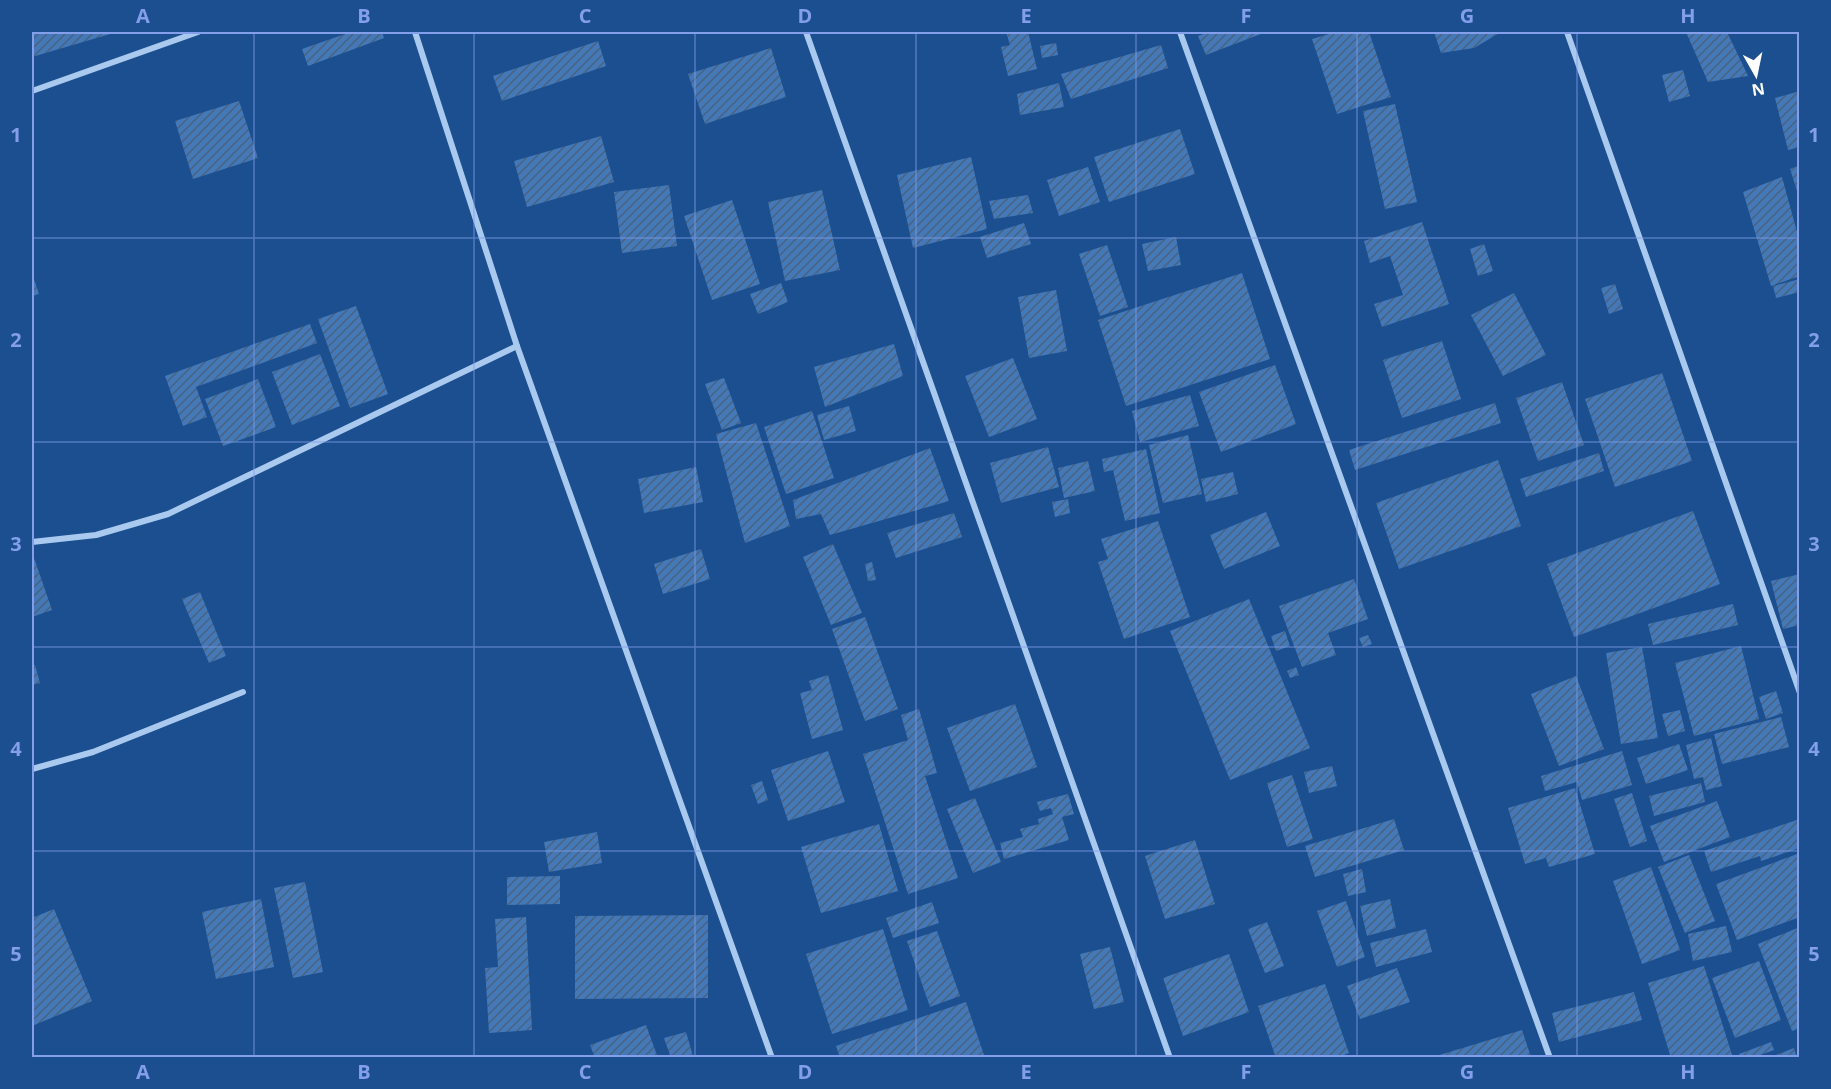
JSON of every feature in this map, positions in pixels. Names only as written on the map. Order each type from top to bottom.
[{"type":"street","points":[[32,92],[198,32]]},
{"type":"street","points":[[415,32],[518,346],[772,1058]]},
{"type":"street","points":[[806,32],[1170,1058]]},
{"type":"street","points":[[1180,32],[1550,1058]]},
{"type":"street","points":[[1568,32],[1800,693]]},
{"type":"street","points":[[32,542],[96,535],[168,514],[518,346]]},
{"type":"street","points":[[32,769],[93,752],[243,692]]},
{"type":"building","points":[[32,32],[117,32],[32,57]]},
{"type":"building","points":[[351,32],[382,32],[384,38],[308,66],[302,49]]},
{"type":"building","points":[[1006,32],[1028,32],[1037,69],[1008,76],[1001,47],[1010,45]]},
{"type":"building","points":[[1209,32],[1266,32],[1206,55],[1198,36]]},
{"type":"building","points":[[1336,32],[1369,32],[1391,97],[1337,114],[1312,39]]},
{"type":"building","points":[[1434,32],[1501,32],[1474,48],[1441,53]]},
{"type":"building","points":[[1686,32],[1727,32],[1748,76],[1708,82]]},
{"type":"building","points":[[598,41],[606,66],[502,101],[493,76]]},
{"type":"building","points":[[1056,43],[1058,55],[1042,58],[1040,46]]},
{"type":"building","points":[[1161,45],[1168,68],[1071,99],[1061,74]]},
{"type":"building","points":[[771,48],[786,97],[705,124],[688,74]]},
{"type":"building","points":[[1683,70],[1690,96],[1669,102],[1662,75]]},
{"type":"building","points":[[1059,83],[1064,107],[1020,115],[1017,94]]},
{"type":"building","points":[[1800,91],[1800,147],[1788,150],[1775,98]]},
{"type":"building","points":[[239,101],[258,158],[193,179],[175,121]]},
{"type":"building","points":[[1395,104],[1417,202],[1385,209],[1363,111]]},
{"type":"building","points":[[1180,129],[1195,174],[1109,202],[1094,157]]},
{"type":"building","points":[[601,136],[614,182],[527,207],[514,161]]},
{"type":"building","points":[[971,157],[987,229],[913,248],[897,175]]},
{"type":"building","points":[[1800,165],[1800,197],[1799,197],[1790,169]]},
{"type":"building","points":[[1088,167],[1100,202],[1059,216],[1047,180]]},
{"type":"building","points":[[1782,177],[1800,243],[1800,276],[1771,286],[1743,192]]},
{"type":"building","points":[[669,185],[677,246],[622,253],[614,192]]},
{"type":"building","points":[[822,190],[840,270],[785,281],[768,202]]},
{"type":"building","points":[[1028,195],[1033,213],[994,219],[989,201]]},
{"type":"building","points":[[732,200],[760,284],[712,300],[684,216]]},
{"type":"building","points":[[1422,222],[1449,304],[1382,327],[1374,304],[1403,295],[1390,256],[1370,263],[1364,241]]},
{"type":"building","points":[[1024,223],[1031,244],[987,258],[980,237]]},
{"type":"building","points":[[1176,237],[1181,265],[1148,271],[1142,244]]},
{"type":"building","points":[[1484,244],[1493,271],[1478,276],[1470,249]]},
{"type":"building","points":[[1107,245],[1128,307],[1100,316],[1079,254]]},
{"type":"building","points":[[1242,273],[1270,359],[1126,406],[1098,320]]},
{"type":"building","points":[[34,279],[39,294],[32,296],[32,280]]},
{"type":"building","points":[[1800,279],[1800,292],[1776,298],[1773,286]]},
{"type":"building","points":[[781,283],[788,302],[758,314],[750,294]]},
{"type":"building","points":[[1615,284],[1623,309],[1609,314],[1601,288]]},
{"type":"building","points":[[1056,290],[1067,351],[1029,358],[1018,297]]},
{"type":"building","points":[[1514,293],[1546,355],[1503,376],[1471,315]]},
{"type":"building","points":[[356,306],[388,394],[350,408],[318,319]]},
{"type":"building","points":[[310,324],[317,343],[196,387],[207,417],[183,426],[165,376]]},
{"type":"building","points":[[1442,341],[1461,399],[1402,418],[1383,360]]},
{"type":"building","points":[[894,344],[903,376],[825,407],[814,367]]},
{"type":"building","points":[[320,354],[340,406],[292,425],[272,372]]},
{"type":"building","points":[[1013,358],[1037,419],[989,437],[965,376]]},
{"type":"building","points":[[1275,365],[1296,424],[1221,452],[1199,392]]},
{"type":"building","points":[[1662,373],[1692,461],[1615,487],[1585,399]]},
{"type":"building","points":[[724,378],[741,423],[722,430],[705,384]]},
{"type":"building","points":[[258,379],[276,427],[223,446],[205,399]]},
{"type":"building","points":[[1562,382],[1584,445],[1538,461],[1516,398]]},
{"type":"building","points":[[1190,395],[1199,426],[1140,442],[1132,411]]},
{"type":"building","points":[[1495,403],[1501,423],[1355,470],[1349,450]]},
{"type":"building","points":[[849,406],[856,431],[824,440],[817,415]]},
{"type":"building","points":[[812,411],[834,478],[786,494],[764,427]]},
{"type":"building","points":[[756,423],[790,526],[745,543],[716,434]]},
{"type":"building","points":[[1188,435],[1202,494],[1163,503],[1149,445]]},
{"type":"building","points":[[1048,447],[1059,487],[1001,503],[990,463]]},
{"type":"building","points":[[930,448],[949,501],[830,535],[821,514],[796,519],[793,500]]},
{"type":"building","points":[[1146,449],[1160,513],[1125,521],[1113,470],[1104,472],[1102,459]]},
{"type":"building","points":[[1599,453],[1604,471],[1526,497],[1520,479]]},
{"type":"building","points":[[1498,460],[1521,526],[1399,569],[1376,503]]},
{"type":"building","points":[[1088,461],[1095,491],[1064,498],[1058,468]]},
{"type":"building","points":[[696,467],[703,502],[644,513],[638,479]]},
{"type":"building","points":[[1233,472],[1238,494],[1206,502],[1201,479]]},
{"type":"building","points":[[1068,499],[1070,513],[1055,517],[1052,502]]},
{"type":"building","points":[[1693,511],[1720,584],[1574,637],[1547,564]]},
{"type":"building","points":[[1266,512],[1280,546],[1224,569],[1210,535]]},
{"type":"building","points":[[954,513],[962,537],[896,558],[887,533]]},
{"type":"building","points":[[1158,521],[1190,617],[1124,639],[1098,562],[1108,559],[1101,539]]},
{"type":"building","points":[[833,544],[862,613],[831,625],[803,557]]},
{"type":"building","points":[[701,549],[710,579],[663,594],[654,564]]},
{"type":"building","points":[[32,552],[52,610],[32,617]]},
{"type":"building","points":[[872,562],[876,580],[868,581],[865,564]]},
{"type":"building","points":[[1800,574],[1800,625],[1783,629],[1771,581]]},
{"type":"building","points":[[1354,579],[1368,619],[1328,633],[1336,655],[1302,667],[1279,606]]},
{"type":"building","points":[[200,592],[226,656],[209,663],[182,599]]},
{"type":"building","points":[[1249,599],[1310,748],[1230,780],[1170,631]]},
{"type":"building","points":[[1733,604],[1738,625],[1653,645],[1648,624]]},
{"type":"building","points":[[865,617],[898,709],[865,721],[832,629]]},
{"type":"building","points":[[1285,631],[1290,646],[1276,651],[1271,636]]},
{"type":"building","points":[[1368,635],[1372,644],[1363,647],[1359,638]]},
{"type":"building","points":[[1741,646],[1759,719],[1694,736],[1675,663]]},
{"type":"building","points":[[1642,647],[1658,738],[1621,744],[1606,653]]},
{"type":"building","points":[[35,665],[40,683],[32,685],[32,666]]},
{"type":"building","points":[[1296,667],[1299,675],[1290,678],[1287,671]]},
{"type":"building","points":[[828,675],[843,730],[812,739],[800,693],[812,690],[809,681]]},
{"type":"building","points":[[1576,676],[1604,749],[1559,766],[1531,694]]},
{"type":"building","points":[[1776,691],[1783,713],[1766,719],[1759,697]]},
{"type":"building","points":[[1015,704],[1037,767],[970,791],[947,728]]},
{"type":"building","points":[[919,709],[937,773],[925,776],[958,878],[908,894],[863,754],[908,740],[901,715]]},
{"type":"building","points":[[1680,710],[1685,731],[1668,736],[1662,714]]},
{"type":"building","points":[[1781,717],[1789,747],[1722,764],[1714,734]]},
{"type":"building","points":[[1711,738],[1722,786],[1706,790],[1703,777],[1694,779],[1686,745]]},
{"type":"building","points":[[1679,744],[1688,770],[1646,784],[1637,758]]},
{"type":"building","points":[[828,751],[845,802],[788,821],[771,770]]},
{"type":"building","points":[[1622,751],[1632,785],[1582,800],[1577,782],[1545,791],[1541,776]]},
{"type":"building","points":[[1332,766],[1337,786],[1309,793],[1304,772]]},
{"type":"building","points":[[1292,775],[1313,839],[1287,847],[1267,783]]},
{"type":"building","points":[[762,781],[768,800],[758,804],[751,785]]},
{"type":"building","points":[[1701,783],[1705,802],[1654,816],[1649,796]]},
{"type":"building","points":[[1575,788],[1595,854],[1549,867],[1546,858],[1525,864],[1508,808]]},
{"type":"building","points":[[1632,793],[1647,841],[1630,847],[1614,799]]},
{"type":"building","points":[[1068,794],[1074,814],[1062,817],[1069,840],[1004,859],[1000,843],[1023,837],[1020,829],[1039,824],[1038,819],[1053,814],[1051,808],[1040,811],[1037,802]]},
{"type":"building","points":[[975,798],[1001,862],[973,873],[947,809]]},
{"type":"building","points":[[1717,801],[1730,837],[1664,862],[1650,826]]},
{"type":"building","points":[[1394,819],[1404,850],[1315,877],[1305,846]]},
{"type":"building","points":[[1800,819],[1800,848],[1761,861],[1760,856],[1711,872],[1704,851]]},
{"type":"building","points":[[879,824],[898,891],[821,913],[801,847]]},
{"type":"building","points":[[597,832],[602,863],[549,872],[544,842]]},
{"type":"building","points":[[1195,840],[1215,904],[1165,919],[1145,856]]},
{"type":"building","points":[[1800,853],[1800,917],[1737,940],[1716,884]]},
{"type":"building","points":[[1689,855],[1715,921],[1685,933],[1658,867]]},
{"type":"building","points":[[1651,867],[1680,950],[1642,964],[1613,881]]},
{"type":"building","points":[[1362,869],[1366,892],[1348,896],[1343,874]]},
{"type":"building","points":[[560,876],[560,904],[507,905],[507,877]]},
{"type":"building","points":[[305,882],[323,972],[293,978],[274,888]]},
{"type":"building","points":[[261,899],[274,967],[216,979],[202,912]]},
{"type":"building","points":[[1390,899],[1396,928],[1367,936],[1360,906]]},
{"type":"building","points":[[1346,901],[1365,957],[1337,967],[1317,911]]},
{"type":"building","points":[[932,902],[939,923],[893,938],[886,918]]},
{"type":"building","points":[[54,909],[92,1001],[32,1026],[32,918]]},
{"type":"building","points":[[708,915],[708,998],[575,999],[575,916]]},
{"type":"building","points":[[526,917],[532,1030],[489,1033],[485,968],[498,967],[495,919]]},
{"type":"building","points":[[1267,922],[1284,966],[1265,973],[1248,929]]},
{"type":"building","points":[[1726,926],[1732,952],[1693,961],[1688,934]]},
{"type":"building","points":[[1800,927],[1800,1028],[1792,1031],[1758,944]]},
{"type":"building","points":[[883,929],[908,1010],[832,1034],[806,954]]},
{"type":"building","points":[[1426,929],[1432,952],[1376,967],[1370,943]]},
{"type":"building","points":[[937,931],[960,996],[930,1007],[907,941]]},
{"type":"building","points":[[1110,947],[1124,1002],[1094,1009],[1080,954]]},
{"type":"building","points":[[1229,954],[1249,1012],[1183,1036],[1163,978]]},
{"type":"building","points":[[1759,961],[1781,1020],[1735,1038],[1712,978]]},
{"type":"building","points":[[1704,966],[1733,1058],[1671,1058],[1648,983]]},
{"type":"building","points":[[1397,968],[1410,1002],[1360,1019],[1347,986]]},
{"type":"building","points":[[1325,984],[1349,1053],[1336,1058],[1276,1058],[1258,1006]]},
{"type":"building","points":[[1634,992],[1642,1020],[1559,1042],[1552,1013]]},
{"type":"building","points":[[966,1002],[985,1058],[840,1058],[836,1046]]},
{"type":"building","points":[[646,1025],[658,1058],[595,1058],[590,1045]]},
{"type":"building","points":[[1522,1030],[1531,1057],[1433,1057]]},
{"type":"building","points":[[686,1032],[693,1056],[671,1058],[664,1038]]},
{"type":"building","points":[[1771,1042],[1774,1050],[1752,1058],[1740,1058],[1739,1054]]},
{"type":"building","points":[[1794,1048],[1797,1058],[1771,1058],[1771,1057]]}]
